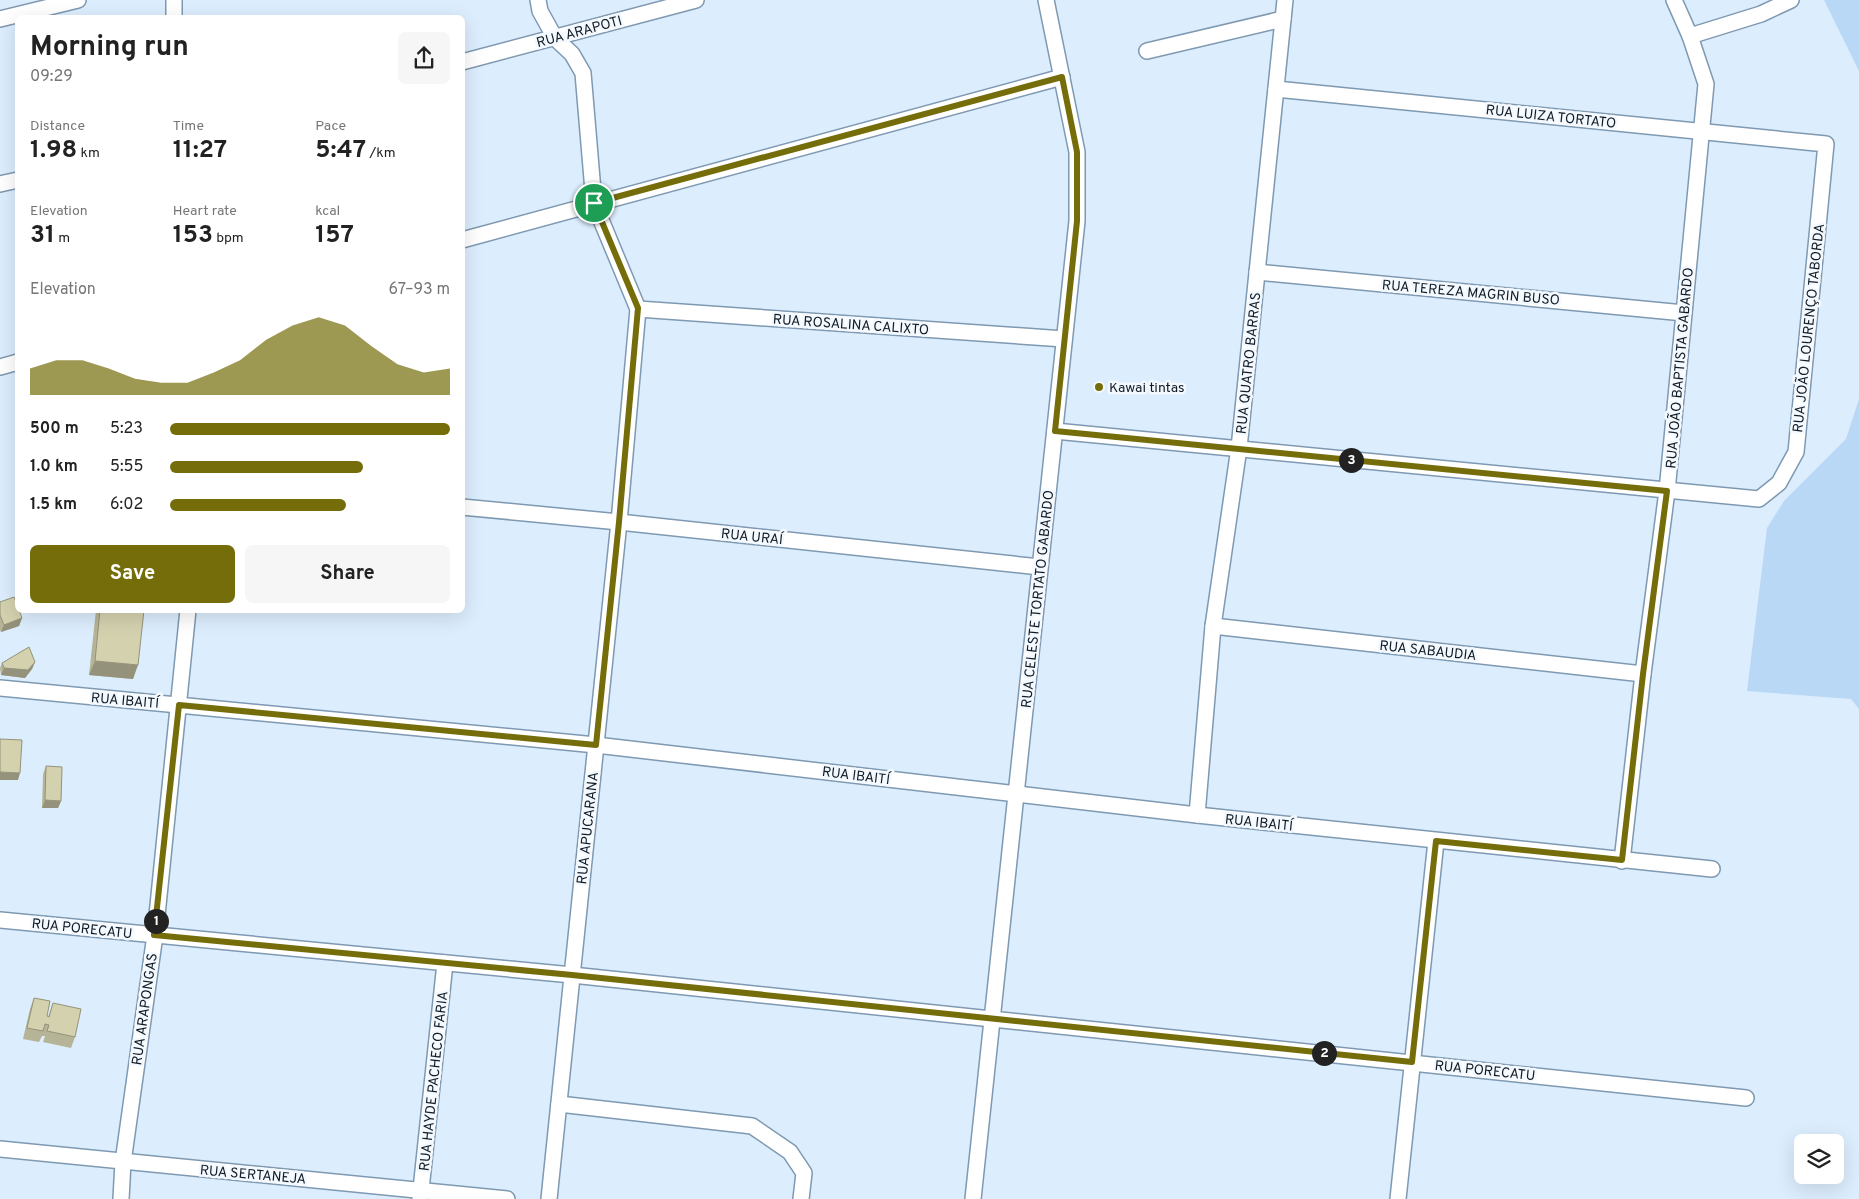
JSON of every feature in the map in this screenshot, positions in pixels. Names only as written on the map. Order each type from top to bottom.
[{"type":"street","points":[[16,15],[78,0]]},
{"type":"street","points":[[174,0],[174,15]]},
{"type":"street","name":"RUA APUCARANA","points":[[538,0],[540,11],[555,38],[572,54],[583,72],[594,203],[638,308],[619,522],[550,1199]]},
{"type":"street","name":"RUA ARAPOTI","points":[[465,61],[696,0]]},
{"type":"street","name":"RUA CELESTE TORTATO GABARDO","points":[[973,1199],[1077,221],[1077,152],[1046,0]]},
{"type":"street","name":"RUA QUATRO BARRAS","points":[[1197,815],[1213,626],[1239,448],[1285,0]]},
{"type":"street","name":"RUA JOÃO BAPTISTA GABARDO","points":[[1622,860],[1643,674],[1667,491],[1706,84],[1690,36],[1674,0]]},
{"type":"street","points":[[1690,36],[1761,14],[1791,0]]},
{"type":"street","points":[[0,19],[15,15]]},
{"type":"street","points":[[1147,51],[1283,19]]},
{"type":"street","points":[[465,239],[1062,77]]},
{"type":"street","name":"RUA LUIZA TORTATO","points":[[1276,89],[1826,144]]},
{"type":"street","name":"RUA JOÃO LOURENÇO TABORDA","points":[[1667,491],[1760,499],[1778,483],[1796,452],[1826,144]]},
{"type":"street","points":[[0,184],[15,181]]},
{"type":"street","name":"RUA TEREZA MAGRIN BUSO","points":[[1257,272],[1684,313]]},
{"type":"street","name":"RUA ROSALINA CALIXTO","points":[[638,308],[1064,339]]},
{"type":"street","points":[[0,367],[15,363]]},
{"type":"street","points":[[1055,431],[1667,491]]},
{"type":"street","name":"RUA URAÍ","points":[[465,507],[1040,567]]},
{"type":"street","name":"RUA ARAPONGAS","points":[[121,1199],[123,1162],[154,935],[188,613]]},
{"type":"street","name":"RUA SABAUDIA","points":[[1213,626],[1643,674]]},
{"type":"street","name":"RUA IBAITÍ","points":[[0,688],[596,745],[1197,815],[1712,869]]},
{"type":"street","points":[[1398,1199],[1436,841]]},
{"type":"street","name":"RUA PORECATU","points":[[0,920],[572,975],[1746,1098]]},
{"type":"street","name":"RUA HAYDE PACHECO FARIA","points":[[421,1194],[445,963]]},
{"type":"street","points":[[559,1104],[752,1126],[790,1152],[804,1173],[801,1199]]},
{"type":"street","name":"RUA SERTANEJA","points":[[0,1149],[421,1194],[506,1199]]},
{"type":"shaded area","points":[[1824,0],[1859,0],[1859,71]]},
{"type":"shaded area","points":[[1859,399],[1859,709],[1851,699],[1747,691],[1767,528],[1784,501],[1846,439]]},
{"type":"building","points":[[14,597],[15,613],[20,613],[22,618],[4,625],[0,615],[0,602]]},
{"type":"building","points":[[100,613],[144,613],[138,665],[95,661]]},
{"type":"building","points":[[29,647],[35,662],[28,670],[4,668],[2,663]]},
{"type":"building","points":[[0,739],[22,740],[20,773],[0,772]]},
{"type":"building","points":[[46,766],[62,767],[61,801],[45,800]]},
{"type":"building","points":[[34,998],[50,1001],[47,1016],[49,1017],[53,1003],[81,1009],[75,1037],[47,1031],[49,1025],[45,1024],[43,1031],[27,1028]]},
{"type":"place","name":"Kawai tintas","points":[[1099,387]]},
{"type":"route","points":[[1062,77],[1077,152],[1077,221],[1055,431],[1667,491],[1643,674],[1622,860],[1436,841],[1412,1062],[572,975],[154,935],[179,705],[596,745],[619,522],[638,308],[594,203],[1062,77]]}]
